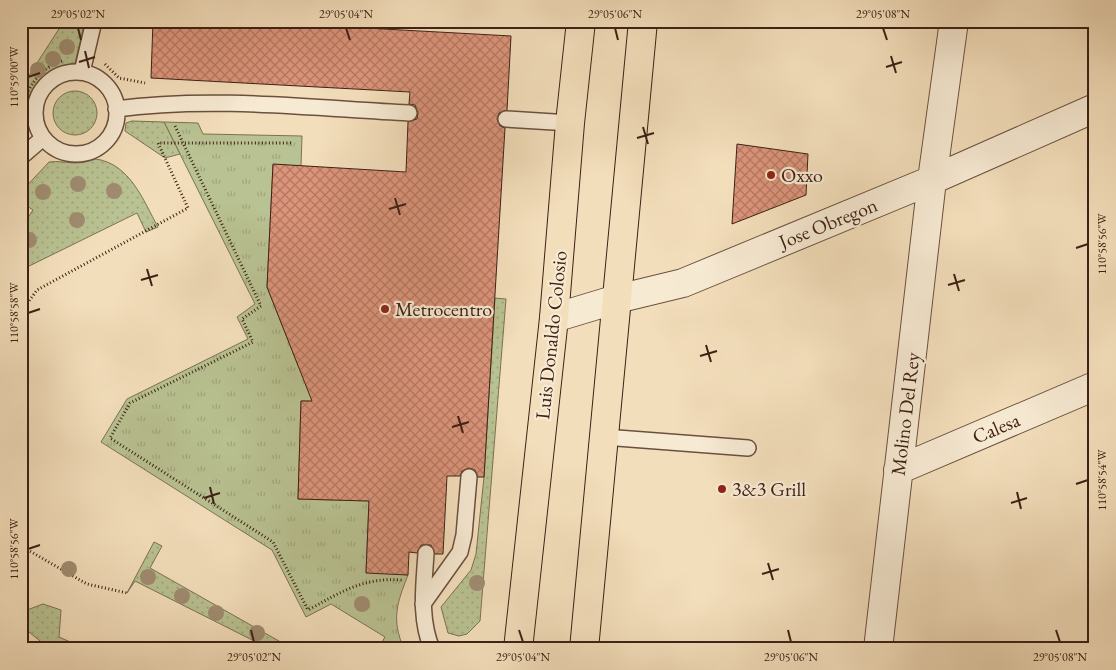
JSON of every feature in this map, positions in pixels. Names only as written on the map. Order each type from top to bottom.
[{"type":"main road","name":"Luis Donaldo Colosio","points":[[518,649],[554,318],[570,123],[581,21]]},
{"type":"main road","points":[[584,649],[643,21]]},
{"type":"street","name":"Molino Del Rey","points":[[878,649],[932,180],[954,21]]},
{"type":"street","name":"Jose Obregon","points":[[554,318],[617,299],[683,283],[932,180],[1095,108]]},
{"type":"street","name":"Calesa","points":[[898,470],[1095,386]]},
{"type":"lane","points":[[84,66],[94,21]]},
{"type":"lane","points":[[84,66],[108,88],[115,101],[116,109],[113,130],[105,141],[93,150],[80,154],[65,153],[43,138],[36,122],[35,105],[40,92],[49,81],[84,66]]},
{"type":"lane","points":[[116,109],[146,105],[223,104],[409,113]]},
{"type":"lane","points":[[506,118],[570,123]]},
{"type":"lane","points":[[21,157],[43,138]]},
{"type":"lane","points":[[604,437],[748,448]]},
{"type":"lane","points":[[423,604],[460,552],[464,535],[468,477]]},
{"type":"lane","points":[[426,553],[423,604],[425,631],[432,649]]},
{"type":"path","points":[[21,107],[28,89],[45,69],[68,59],[84,66],[100,61],[109,66],[119,78],[149,84]]},
{"type":"path","points":[[171,118],[261,306],[242,319],[252,342],[130,403],[110,438],[273,542],[308,610],[361,583],[382,578],[406,580]]},
{"type":"path","points":[[21,312],[37,290],[188,208],[158,143],[292,143]]},
{"type":"path","points":[[21,546],[87,584],[127,593]]},
{"type":"green space","points":[[64,21],[85,21],[75,63],[53,70],[40,79],[21,112],[21,88]]},
{"type":"green space","points":[[75,91],[87,95],[93,101],[97,113],[93,125],[87,131],[75,135],[63,131],[57,125],[53,113],[57,101],[63,95]]},
{"type":"green space","points":[[132,121],[164,122],[180,154],[165,158],[125,131],[126,123]]},
{"type":"green space","points":[[164,122],[198,123],[203,134],[302,136],[301,166],[273,165],[267,287],[299,368],[331,402],[301,401],[298,499],[369,501],[366,572],[408,575],[397,611],[398,629],[404,649],[378,649],[385,637],[331,604],[306,617],[272,550],[101,442],[127,399],[248,339],[237,317],[255,304]]},
{"type":"green space","points":[[96,159],[108,162],[127,176],[141,195],[158,227],[146,232],[137,213],[21,270],[21,228],[33,210],[21,202],[21,192],[49,162],[76,163]]},
{"type":"green space","points":[[495,298],[506,299],[480,621],[467,634],[459,636],[448,633],[441,607],[471,570],[476,554],[484,477]]},
{"type":"green space","points":[[154,542],[162,546],[150,568],[293,649],[270,649],[135,581],[127,593]]},
{"type":"green space","points":[[43,604],[61,610],[59,637],[86,649],[50,649],[29,632],[22,620],[27,610]]},
{"type":"building","name":"Metrocentro","points":[[153,21],[238,21],[511,36],[507,110],[499,113],[497,119],[500,126],[505,128],[484,477],[478,477],[475,470],[469,468],[462,471],[460,476],[447,476],[443,554],[435,554],[431,545],[421,545],[417,553],[409,552],[408,575],[366,573],[369,501],[298,499],[301,401],[312,401],[267,287],[273,164],[406,172],[408,122],[417,119],[418,113],[415,105],[409,104],[410,92],[151,78]]},
{"type":"building","name":"Oxxo","points":[[737,144],[808,154],[806,195],[732,224]]},
{"type":"place","name":"Oxxo","points":[[771,175]]},
{"type":"place","name":"Metrocentro","points":[[385,309]]},
{"type":"place","name":"3&3 Grill","points":[[722,489]]}]
